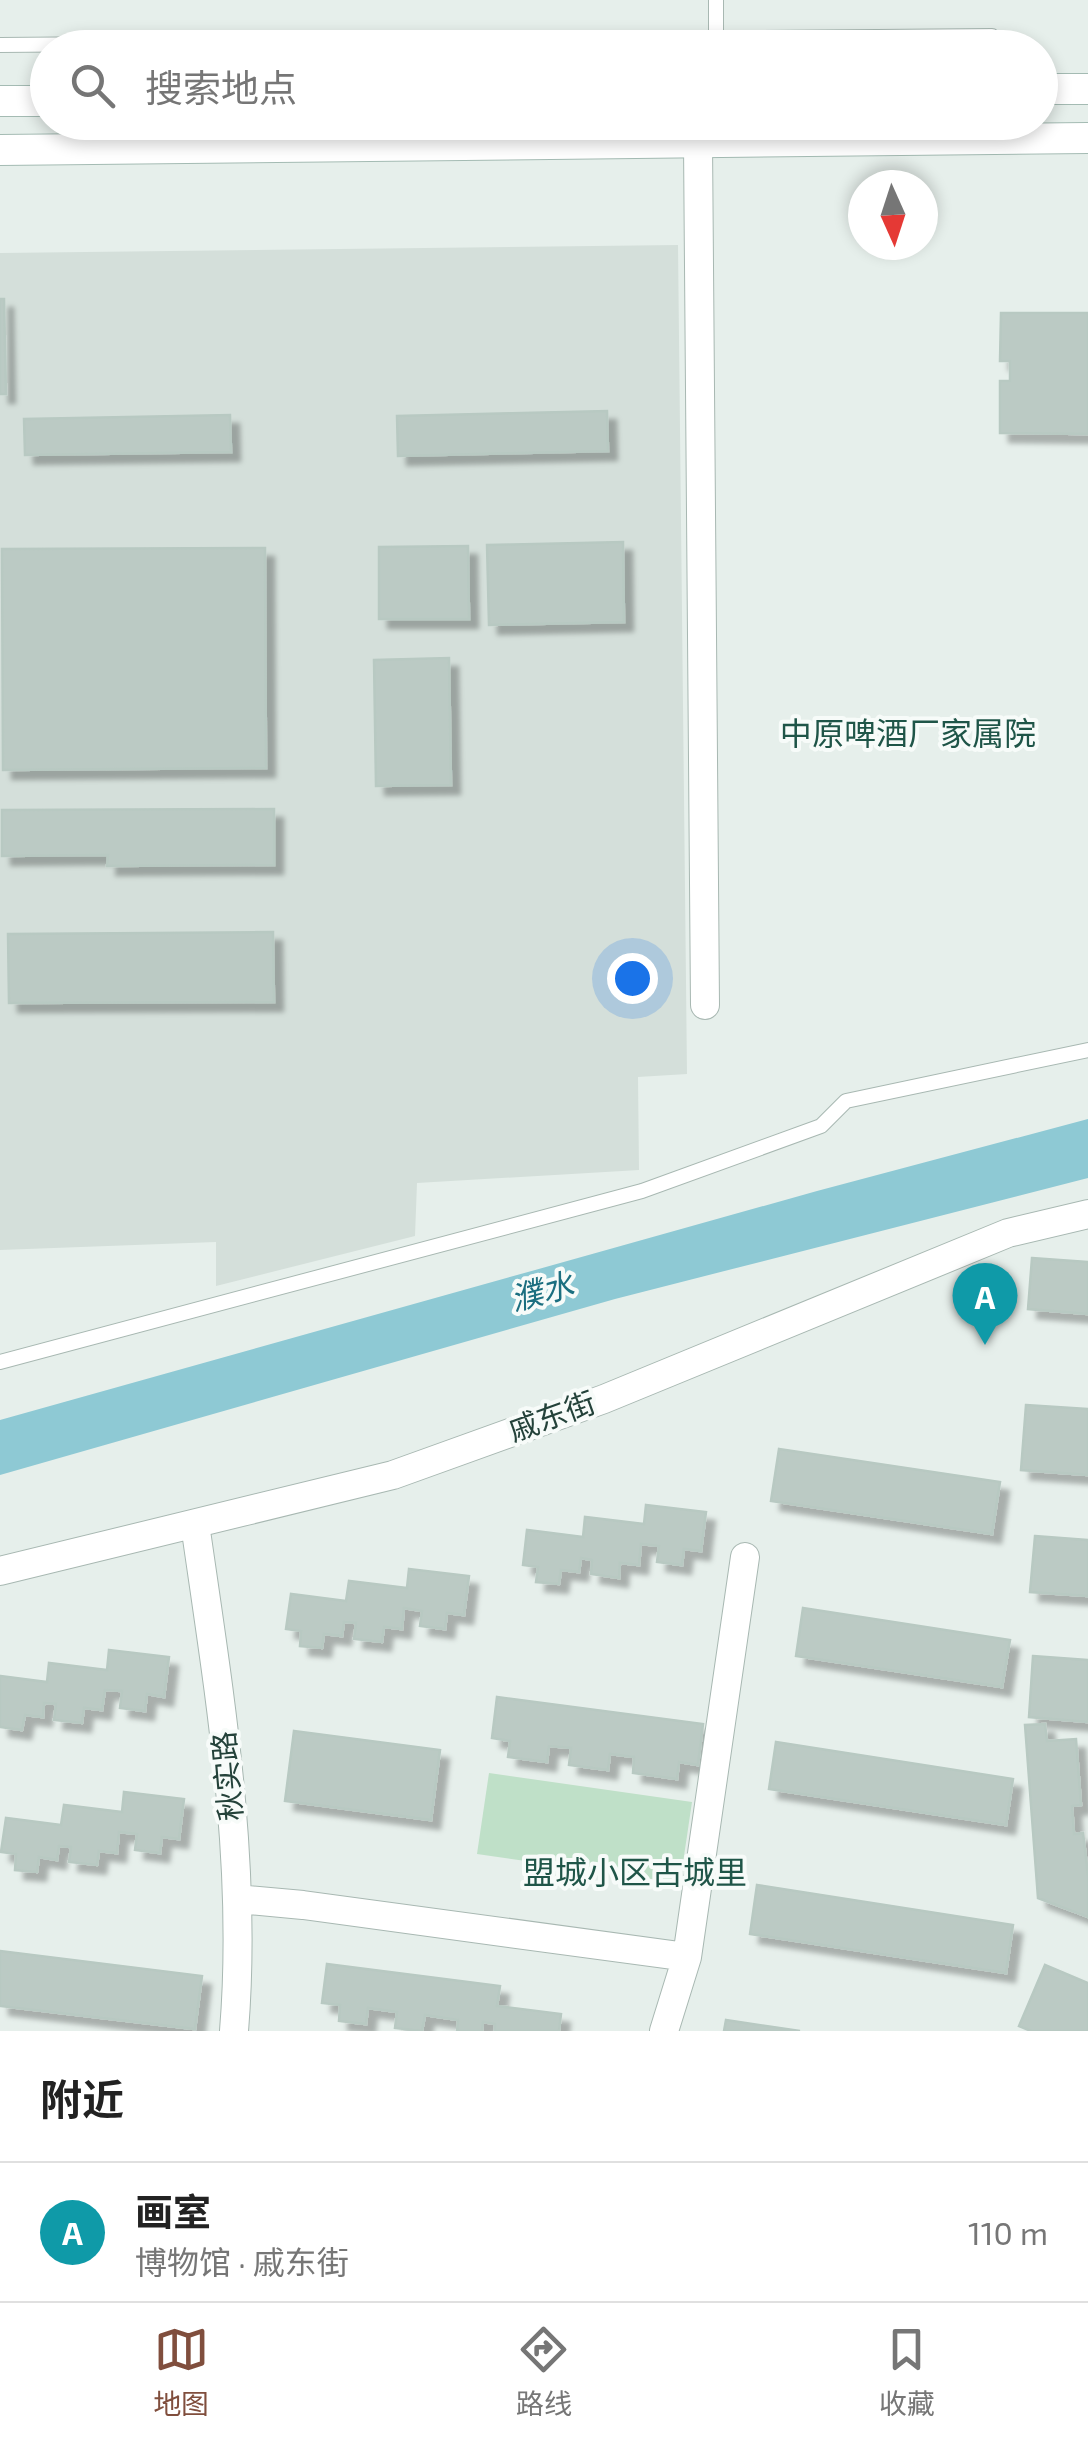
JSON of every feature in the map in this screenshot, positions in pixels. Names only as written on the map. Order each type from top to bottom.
[{"type":"main road","points":[[1058,89],[1088,89]]},
{"type":"main road","points":[[0,101],[30,100]]},
{"type":"main road","points":[[1058,138],[1088,138]]},
{"type":"main road","points":[[0,150],[893,140]]},
{"type":"street","points":[[698,142],[705,1006]]},
{"type":"street","name":"戚东街","points":[[0,1571],[393,1475],[604,1399],[1008,1232],[1088,1214]]},
{"type":"street","name":"秋实路","points":[[195,1524],[228,1755],[237,1898],[234,2031]]},
{"type":"street","points":[[664,2031],[687,1957],[745,1557]]},
{"type":"street","points":[[237,1898],[687,1957]]},
{"type":"lane","points":[[716,0],[716,30]]},
{"type":"lane","points":[[0,45],[30,45]]},
{"type":"lane","points":[[0,1362],[642,1191],[821,1126],[846,1101],[1088,1050]]},
{"type":"shaded area","points":[[678,245],[687,1074],[638,1077],[639,1170],[417,1183],[415,1236],[216,1286],[216,1242],[0,1250],[0,253]]},
{"type":"green space","points":[[489,1773],[692,1802],[680,1883],[477,1854]]},
{"type":"water","name":"濮水","points":[[1088,1119],[1088,1178],[615,1299],[0,1475],[0,1420]]},
{"type":"building","points":[[0,299],[4,299],[6,394],[0,394]]},
{"type":"building","points":[[1001,313],[1088,313],[1088,434],[1000,433],[1000,381],[1010,381],[1010,361],[1000,361]]},
{"type":"building","points":[[607,411],[608,451],[398,456],[397,416]]},
{"type":"building","points":[[230,415],[231,452],[25,455],[24,419]]},
{"type":"building","points":[[623,542],[624,622],[489,625],[487,545]]},
{"type":"building","points":[[468,546],[469,619],[379,619],[379,547]]},
{"type":"building","points":[[265,548],[266,768],[3,770],[2,549]]},
{"type":"building","points":[[449,658],[451,785],[376,786],[374,660]]},
{"type":"building","points":[[274,809],[274,865],[107,866],[108,855],[2,856],[2,810]]},
{"type":"building","points":[[273,932],[274,1002],[9,1003],[8,934]]},
{"type":"building","points":[[1032,1258],[1088,1262],[1088,1314],[1028,1309]]},
{"type":"building","points":[[1026,1405],[1088,1409],[1088,1475],[1021,1470]]},
{"type":"building","points":[[779,1449],[1000,1482],[992,1534],[771,1501]]},
{"type":"building","points":[[646,1505],[706,1512],[701,1551],[684,1549],[682,1565],[657,1562],[659,1546],[641,1544],[639,1565],[620,1563],[619,1578],[591,1574],[592,1560],[581,1558],[579,1572],[561,1570],[559,1584],[536,1582],[538,1567],[523,1565],[527,1530],[583,1537],[585,1517],[644,1524]]},
{"type":"building","points":[[1035,1536],[1088,1540],[1088,1596],[1030,1592]]},
{"type":"building","points":[[409,1569],[469,1576],[464,1615],[447,1613],[445,1629],[420,1626],[422,1611],[404,1608],[402,1629],[384,1627],[382,1642],[354,1639],[356,1623],[344,1622],[342,1636],[324,1634],[322,1648],[300,1646],[301,1631],[286,1629],[291,1594],[346,1601],[349,1581],[407,1588]]},
{"type":"building","points":[[803,1608],[1010,1640],[1002,1687],[796,1656]]},
{"type":"building","points":[[109,1650],[169,1657],[164,1697],[147,1694],[145,1711],[120,1708],[122,1691],[105,1690],[102,1710],[84,1708],[82,1723],[54,1720],[56,1704],[44,1703],[43,1717],[25,1715],[22,1730],[0,1727],[0,1676],[47,1682],[49,1663],[107,1670]]},
{"type":"building","points":[[1033,1656],[1088,1660],[1088,1722],[1029,1717]]},
{"type":"building","points":[[497,1697],[703,1724],[698,1765],[679,1762],[677,1779],[633,1773],[634,1757],[610,1754],[608,1770],[569,1765],[571,1748],[549,1746],[547,1762],[508,1757],[510,1741],[492,1738]]},
{"type":"building","points":[[1045,1724],[1047,1741],[1076,1739],[1081,1805],[1072,1806],[1074,1834],[1083,1833],[1088,1917],[1038,1898],[1025,1725]]},
{"type":"building","points":[[294,1731],[440,1750],[431,1820],[285,1801]]},
{"type":"building","points":[[776,1742],[1013,1779],[1006,1825],[769,1789]]},
{"type":"building","points":[[124,1792],[184,1799],[179,1839],[162,1837],[160,1853],[135,1850],[137,1834],[119,1832],[117,1853],[99,1851],[97,1865],[69,1862],[71,1847],[59,1846],[57,1860],[39,1857],[37,1872],[15,1870],[16,1854],[1,1852],[6,1818],[61,1825],[64,1805],[122,1812]]},
{"type":"building","points":[[757,1885],[1013,1925],[1006,1973],[750,1934]]},
{"type":"building","points":[[0,1951],[202,1976],[195,2029],[0,2006]]},
{"type":"building","points":[[327,1964],[500,1986],[497,2006],[561,2014],[559,2031],[495,2031],[495,2024],[483,2022],[482,2031],[457,2031],[458,2020],[425,2015],[422,2031],[395,2028],[397,2012],[368,2008],[366,2024],[339,2021],[340,2005],[322,2003]]},
{"type":"building","points":[[1045,1965],[1088,1983],[1088,2031],[1031,2031],[1019,2026]]},
{"type":"building","points":[[726,2020],[800,2031],[724,2031]]},
{"type":"place","name":"画室","points":[[985,1345]]},
{"type":"district","name":"中原啤酒厂家属院","points":[[908,734]]},
{"type":"district","name":"盟城小区古城里","points":[[635,1873]]}]
